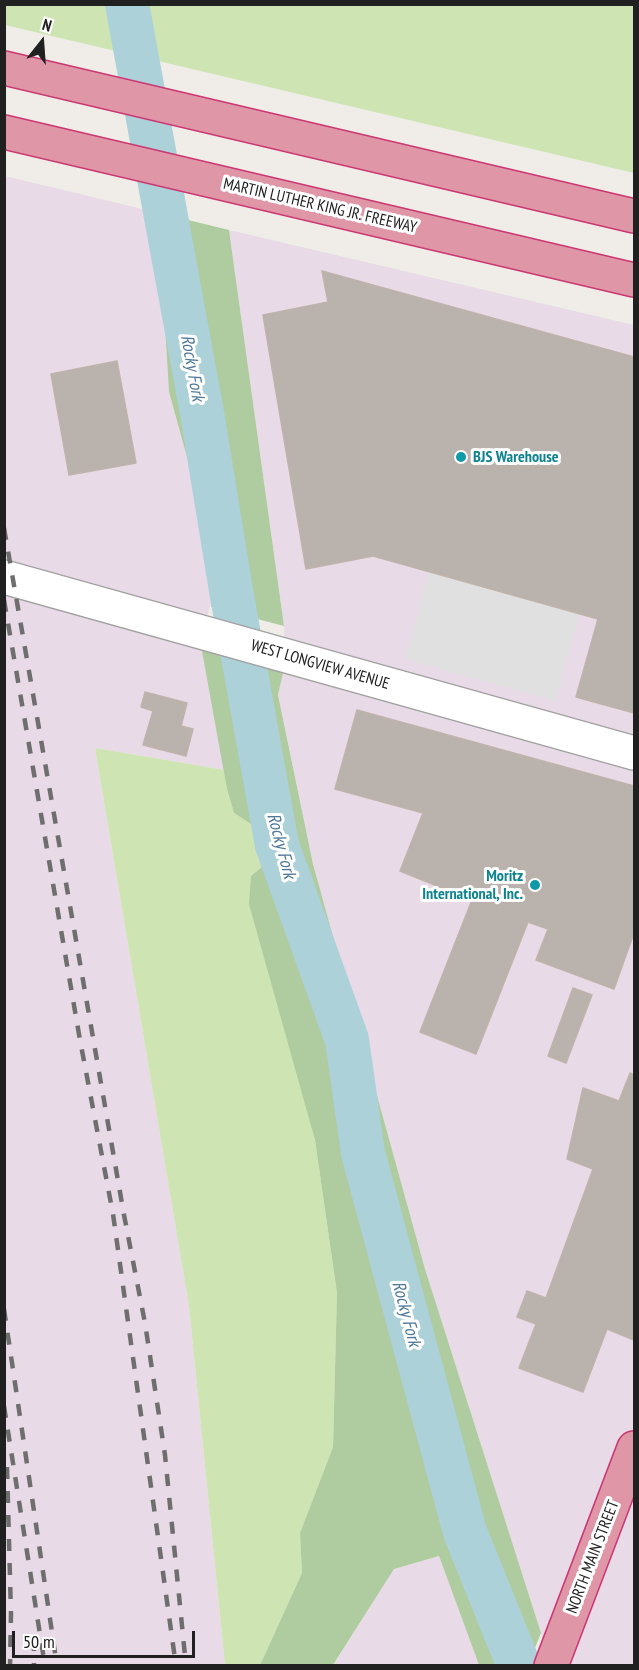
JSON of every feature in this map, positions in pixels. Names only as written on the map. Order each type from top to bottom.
[{"type":"highway","points":[[4,48],[634,195]]},
{"type":"highway","points":[[4,68],[634,216]]},
{"type":"highway","name":"MARTIN LUTHER KING JR. FREEWAY","points":[[4,132],[634,280]]},
{"type":"highway","points":[[4,153],[634,300]]},
{"type":"highway","name":"NORTH MAIN STREET","points":[[551,1665],[634,1449]]},
{"type":"street","name":"WEST LONGVIEW AVENUE","points":[[4,577],[634,753]]},
{"type":"shaded area","points":[[5,176],[180,218],[164,243],[162,276],[169,392],[211,544],[217,583],[200,640],[225,770],[95,748],[189,1306],[225,1665],[5,1666]]},
{"type":"shaded area","points":[[229,230],[634,325],[634,1665],[548,1665],[541,1633],[425,1269],[313,864],[278,694],[285,664],[284,625]]},
{"type":"shaded area","points":[[429,571],[580,613],[556,701],[405,659]]},
{"type":"shaded area","points":[[439,1556],[479,1665],[333,1666],[394,1569]]},
{"type":"green space","points":[[5,4],[634,5],[634,173],[5,25]]},
{"type":"green space","points":[[180,218],[229,230],[284,626],[211,607],[217,583],[211,544],[169,392],[162,276],[164,243]]},
{"type":"green space","points":[[200,640],[285,664],[278,695],[313,864],[425,1269],[541,1633],[528,1665],[479,1665],[439,1556],[394,1569],[333,1665],[260,1665],[302,1573],[300,1533],[333,1447],[337,1293],[315,1140],[249,904],[251,876],[271,859],[266,834],[234,813],[227,789]]},
{"type":"green space","points":[[95,748],[225,770],[227,789],[234,813],[266,834],[271,859],[251,876],[315,1140],[337,1293],[333,1447],[300,1533],[302,1573],[260,1665],[225,1665],[189,1306]]},
{"type":"building","name":"BJS Warehouse","points":[[322,271],[634,357],[634,713],[576,697],[598,619],[373,556],[306,569],[263,315],[328,302]]},
{"type":"building","points":[[117,361],[136,463],[69,475],[51,374]]},
{"type":"building","points":[[145,692],[187,703],[181,726],[193,729],[186,756],[143,745],[153,711],[141,707]]},
{"type":"building","name":"Moritz International, Inc.","points":[[357,710],[634,786],[634,933],[614,989],[536,960],[548,929],[528,922],[476,1054],[420,1032],[472,900],[400,871],[423,813],[335,789]]},
{"type":"building","points":[[573,988],[592,995],[566,1063],[548,1056]]},
{"type":"building","points":[[630,1073],[634,1075],[634,1340],[607,1329],[583,1392],[519,1368],[536,1324],[517,1317],[527,1291],[546,1298],[593,1169],[567,1159],[583,1088],[619,1101]]},
{"type":"waterway","name":"Rocky Fork","points":[[127,4],[202,413],[277,845],[347,1040],[363,1153],[465,1532],[519,1666]]},
{"type":"railway","points":[[4,528],[124,1215],[145,1323],[165,1455],[186,1666]]},
{"type":"railway","points":[[4,600],[80,1040],[113,1214],[176,1666]]},
{"type":"railway","points":[[4,1309],[57,1666]]},
{"type":"railway","points":[[4,1406],[45,1666]]},
{"type":"railway","points":[[7,1467],[10,1666]]},
{"type":"railway","points":[[34,1639],[34,1666]]},
{"type":"place","name":"BJS Warehouse","points":[[461,457]]},
{"type":"place","name":"Moritz International, Inc.","points":[[535,885]]}]
